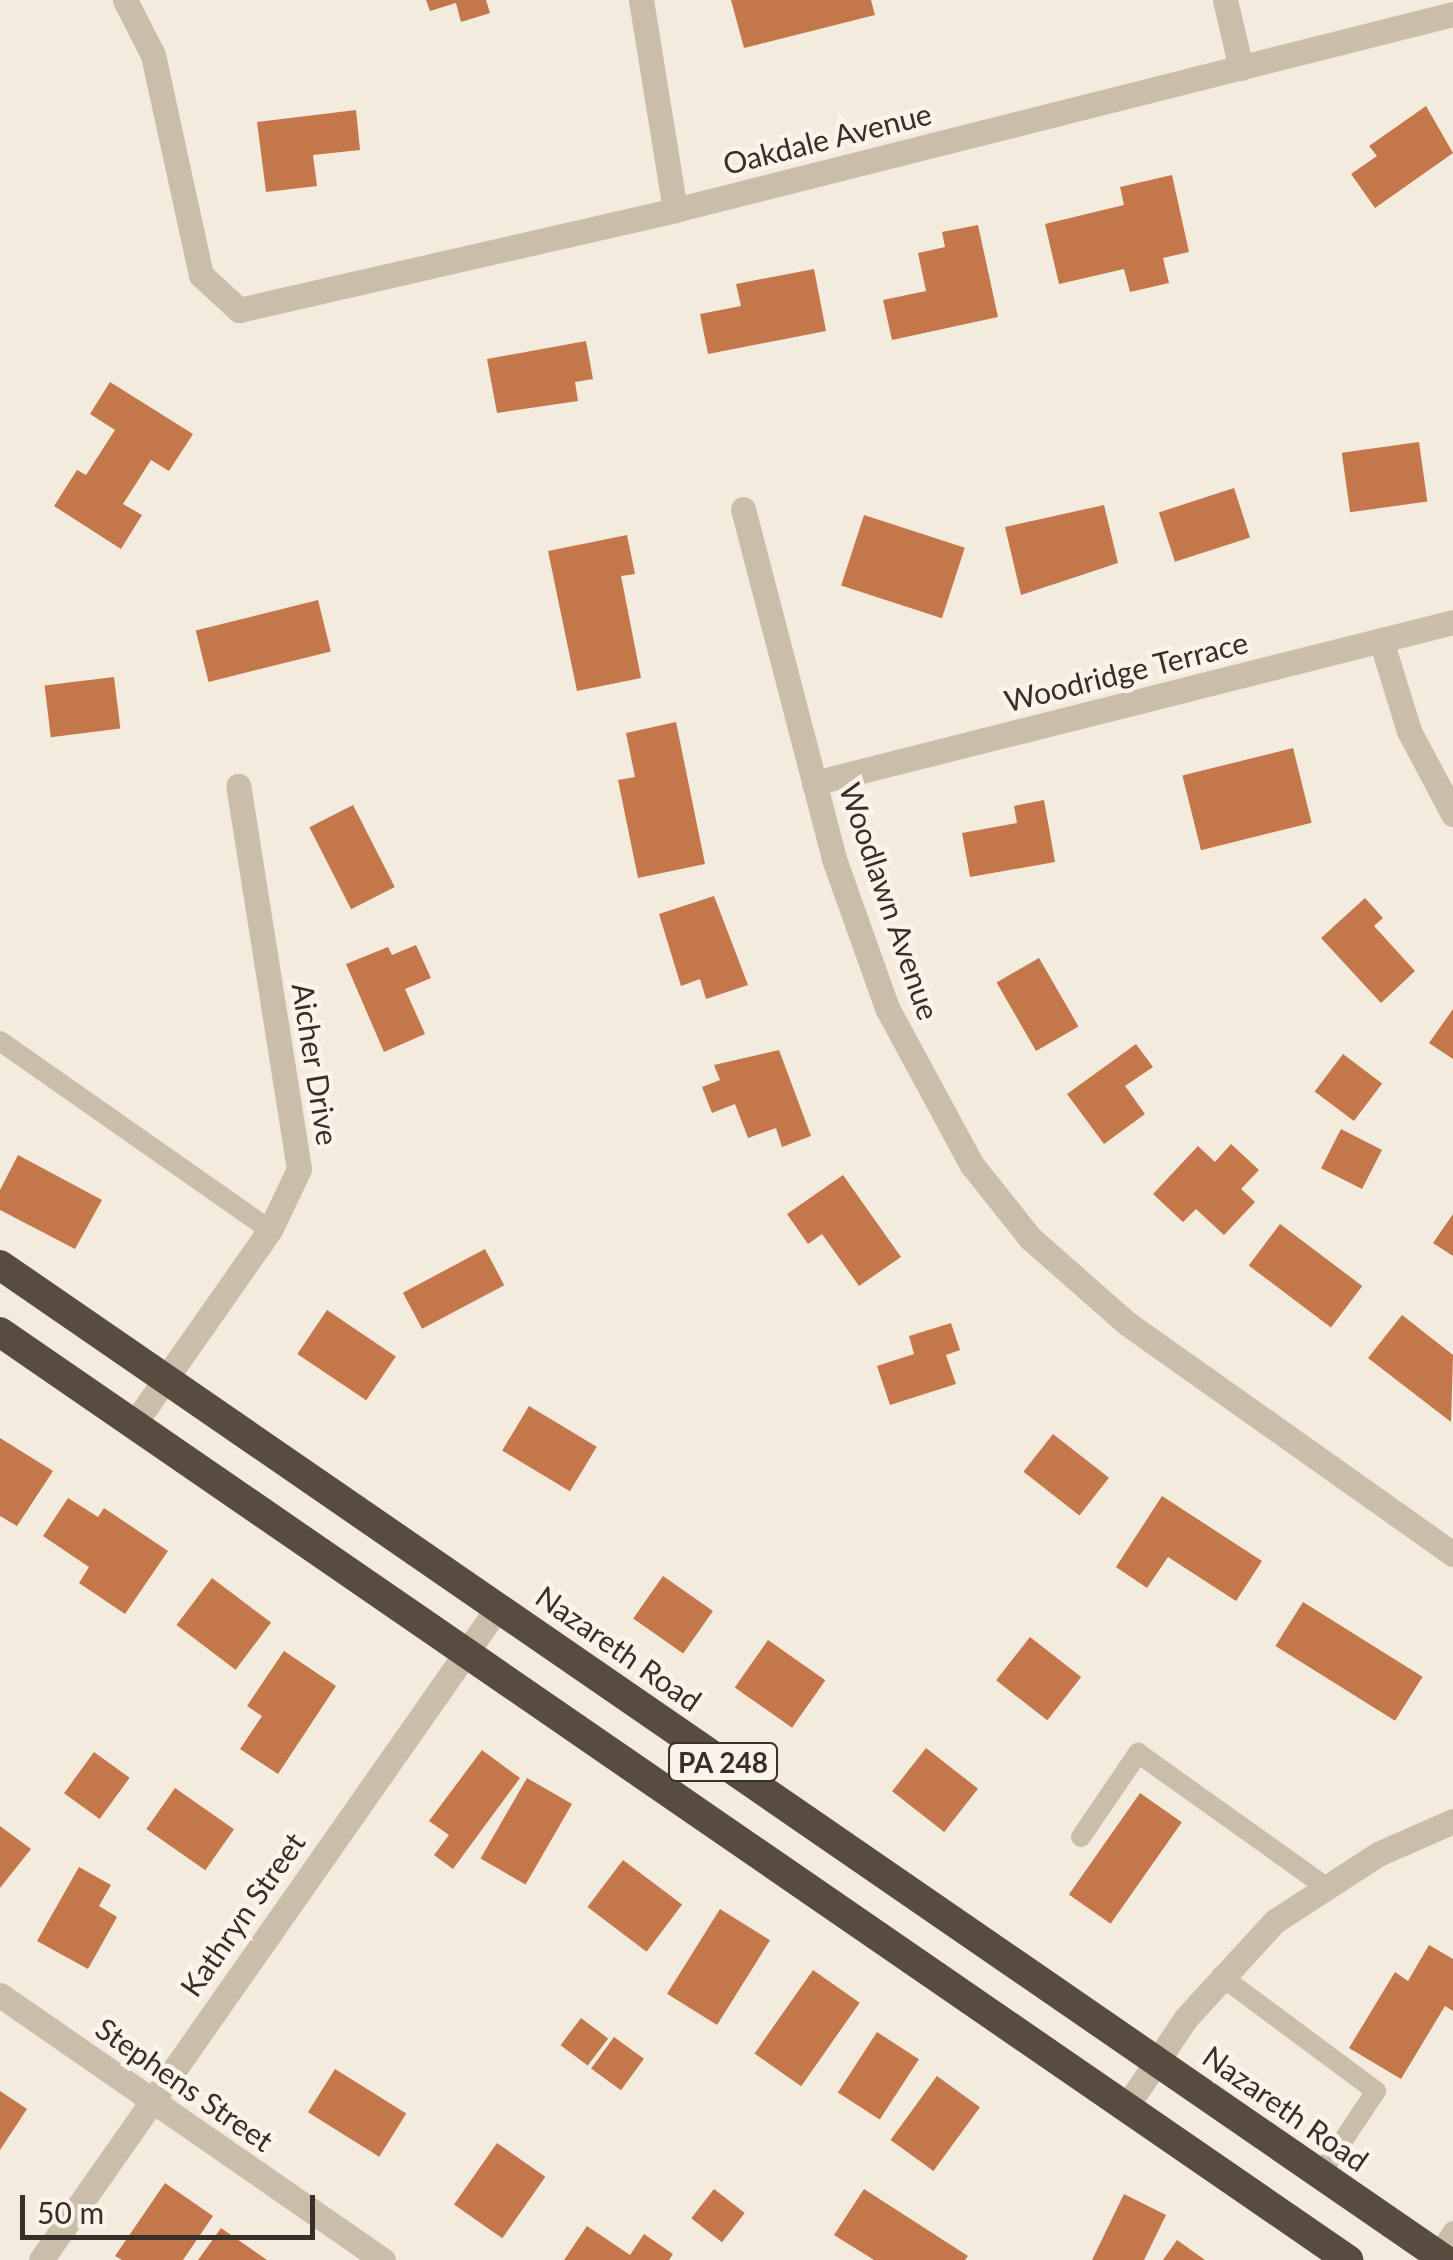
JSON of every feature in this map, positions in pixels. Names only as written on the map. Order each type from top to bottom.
[{"type":"highway","name":"Nazareth Road","points":[[0,1265],[1320,2174],[1445,2249]]},
{"type":"highway","name":"PA 248","points":[[0,1332],[1348,2260]]},
{"type":"street","name":"Oakdale Avenue","points":[[125,0],[153,55],[201,276],[240,310],[676,210],[1453,14]]},
{"type":"street","points":[[641,0],[676,210]]},
{"type":"street","points":[[1226,0],[1240,68]]},
{"type":"street","name":"Woodlawn Avenue","points":[[744,509],[814,782],[887,1008],[972,1165],[1030,1238],[1128,1324],[1453,1554]]},
{"type":"street","name":"Woodridge Terrace","points":[[814,782],[1453,622]]},
{"type":"street","points":[[1381,640],[1409,730],[1453,814]]},
{"type":"street","name":"Aicher Drive","points":[[134,1424],[270,1230],[299,1169],[238,786]]},
{"type":"street","name":"Kathryn Street","points":[[41,2260],[498,1607]]},
{"type":"street","points":[[1126,2108],[1221,1976],[1276,1921],[1378,1854],[1453,1821]]},
{"type":"street","name":"Stephens Street","points":[[0,1995],[383,2260]]},
{"type":"lane","points":[[0,1041],[270,1230]]},
{"type":"lane","points":[[1081,1837],[1138,1753],[1326,1888]]},
{"type":"lane","points":[[1221,1976],[1376,2091],[1320,2174]]},
{"type":"building","points":[[426,0],[486,0],[490,13],[461,22],[456,3],[430,11]]},
{"type":"building","points":[[731,0],[871,0],[875,15],[744,48]]},
{"type":"building","points":[[1426,106],[1453,153],[1375,208],[1351,174],[1377,156],[1369,146]]},
{"type":"building","points":[[356,110],[360,150],[313,155],[317,186],[266,192],[257,122]]},
{"type":"building","points":[[1172,175],[1189,252],[1163,258],[1169,283],[1130,292],[1124,269],[1059,284],[1045,224],[1124,205],[1120,187]]},
{"type":"building","points":[[978,225],[998,317],[892,340],[883,300],[926,291],[918,253],[945,247],[942,232]]},
{"type":"building","points":[[814,269],[826,331],[708,354],[700,314],[741,306],[736,284]]},
{"type":"building","points":[[586,341],[593,379],[575,382],[578,401],[497,413],[487,359]]},
{"type":"building","points":[[110,382],[193,434],[169,471],[151,460],[123,504],[142,515],[121,549],[54,506],[77,470],[86,475],[115,430],[90,414]]},
{"type":"building","points":[[1419,442],[1427,501],[1350,512],[1342,453]]},
{"type":"building","points":[[1234,488],[1250,537],[1175,562],[1159,512]]},
{"type":"building","points":[[1104,505],[1118,563],[1021,595],[1005,527]]},
{"type":"building","points":[[864,515],[965,548],[942,618],[841,585]]},
{"type":"building","points":[[627,535],[635,574],[621,576],[641,678],[577,691],[548,551]]},
{"type":"building","points":[[318,600],[331,651],[209,682],[196,630]]},
{"type":"building","points":[[114,677],[120,729],[51,737],[45,686]]},
{"type":"building","points":[[676,722],[705,864],[638,878],[618,780],[635,777],[626,733]]},
{"type":"building","points":[[1293,748],[1312,823],[1201,850],[1182,776]]},
{"type":"building","points":[[1044,800],[1055,862],[970,877],[962,833],[1017,823],[1014,806]]},
{"type":"building","points":[[353,805],[395,887],[351,909],[309,827]]},
{"type":"building","points":[[714,896],[748,985],[706,999],[700,979],[681,986],[659,914]]},
{"type":"building","points":[[1365,898],[1383,918],[1374,926],[1415,971],[1381,1003],[1321,938]]},
{"type":"building","points":[[416,945],[431,978],[405,989],[425,1034],[384,1052],[346,964],[388,947],[392,955]]},
{"type":"building","points":[[1039,958],[1078,1026],[1036,1051],[997,982]]},
{"type":"building","points":[[1453,1009],[1453,1059],[1429,1043]]},
{"type":"building","points":[[1136,1044],[1153,1067],[1125,1086],[1145,1114],[1104,1144],[1067,1094]]},
{"type":"building","points":[[779,1050],[811,1136],[782,1147],[776,1128],[748,1138],[735,1104],[712,1113],[702,1087],[720,1080],[714,1065]]},
{"type":"building","points":[[1343,1054],[1382,1083],[1354,1121],[1315,1092]]},
{"type":"building","points":[[1341,1129],[1382,1150],[1362,1189],[1321,1168]]},
{"type":"building","points":[[1231,1144],[1259,1170],[1241,1189],[1255,1202],[1224,1235],[1196,1209],[1183,1222],[1153,1194],[1198,1146],[1215,1162]]},
{"type":"building","points":[[18,1155],[102,1200],[75,1249],[0,1210],[0,1190]]},
{"type":"building","points":[[843,1175],[901,1257],[859,1286],[822,1234],[808,1244],[787,1214]]},
{"type":"building","points":[[1453,1214],[1453,1256],[1433,1243]]},
{"type":"building","points":[[1280,1224],[1362,1286],[1331,1328],[1249,1266]]},
{"type":"building","points":[[485,1249],[504,1285],[422,1329],[403,1293]]},
{"type":"building","points":[[327,1310],[396,1356],[366,1400],[297,1354]]},
{"type":"building","points":[[1402,1315],[1453,1355],[1451,1422],[1368,1358]]},
{"type":"building","points":[[951,1323],[960,1350],[946,1355],[956,1384],[890,1405],[877,1366],[914,1354],[909,1336]]},
{"type":"building","points":[[529,1406],[597,1447],[570,1491],[502,1451]]},
{"type":"building","points":[[1053,1434],[1109,1478],[1079,1516],[1023,1472]]},
{"type":"building","points":[[0,1438],[53,1471],[17,1526],[0,1516]]},
{"type":"building","points":[[1162,1496],[1262,1561],[1236,1601],[1168,1557],[1147,1588],[1116,1567]]},
{"type":"building","points":[[68,1498],[98,1517],[104,1508],[168,1551],[125,1614],[79,1583],[89,1567],[43,1536]]},
{"type":"building","points":[[663,1576],[713,1611],[683,1654],[633,1619]]},
{"type":"building","points":[[212,1578],[271,1623],[236,1670],[176,1625]]},
{"type":"building","points":[[1303,1602],[1423,1677],[1395,1721],[1275,1646]]},
{"type":"building","points":[[1030,1637],[1081,1677],[1047,1720],[996,1680]]},
{"type":"building","points":[[768,1640],[825,1680],[792,1728],[735,1688]]},
{"type":"building","points":[[284,1651],[336,1686],[278,1774],[240,1749],[262,1716],[247,1706]]},
{"type":"building","points":[[926,1748],[978,1789],[944,1832],[892,1791]]},
{"type":"building","points":[[482,1750],[520,1778],[453,1869],[434,1855],[449,1835],[429,1821]]},
{"type":"building","points":[[94,1752],[130,1778],[100,1819],[64,1793]]},
{"type":"building","points":[[527,1778],[572,1804],[526,1885],[480,1859]]},
{"type":"building","points":[[175,1788],[234,1829],[205,1870],[146,1829]]},
{"type":"building","points":[[1140,1793],[1182,1822],[1111,1924],[1069,1895]]},
{"type":"building","points":[[0,1826],[31,1849],[0,1888]]},
{"type":"building","points":[[623,1860],[682,1905],[647,1952],[587,1907]]},
{"type":"building","points":[[79,1867],[111,1885],[99,1906],[117,1917],[88,1969],[37,1941]]},
{"type":"building","points":[[720,1909],[770,1940],[717,2025],[667,1994]]},
{"type":"building","points":[[1429,1945],[1453,1959],[1453,2011],[1445,2006],[1401,2079],[1349,2048],[1395,1972],[1408,1981]]},
{"type":"building","points":[[813,1970],[860,2003],[801,2086],[754,2054]]},
{"type":"building","points":[[581,2018],[608,2038],[588,2066],[561,2045]]},
{"type":"building","points":[[877,2032],[919,2059],[880,2120],[838,2092]]},
{"type":"building","points":[[614,2037],[644,2059],[621,2090],[591,2069]]},
{"type":"building","points":[[335,2069],[406,2114],[379,2157],[308,2112]]},
{"type":"building","points":[[937,2076],[980,2107],[933,2171],[891,2140]]},
{"type":"building","points":[[0,2091],[27,2109],[0,2150]]},
{"type":"building","points":[[497,2143],[545,2177],[502,2238],[454,2204]]},
{"type":"building","points":[[165,2183],[213,2216],[183,2260],[122,2260],[115,2256]]},
{"type":"building","points":[[714,2189],[745,2213],[722,2242],[691,2218]]},
{"type":"building","points":[[864,2189],[968,2256],[965,2260],[874,2260],[834,2235]]},
{"type":"building","points":[[1124,2194],[1166,2215],[1144,2260],[1092,2260]]},
{"type":"building","points":[[587,2226],[630,2255],[644,2234],[673,2254],[669,2260],[564,2260]]},
{"type":"building","points":[[221,2228],[267,2260],[198,2260]]},
{"type":"building","points":[[1177,2240],[1205,2260],[1163,2260]]}]
